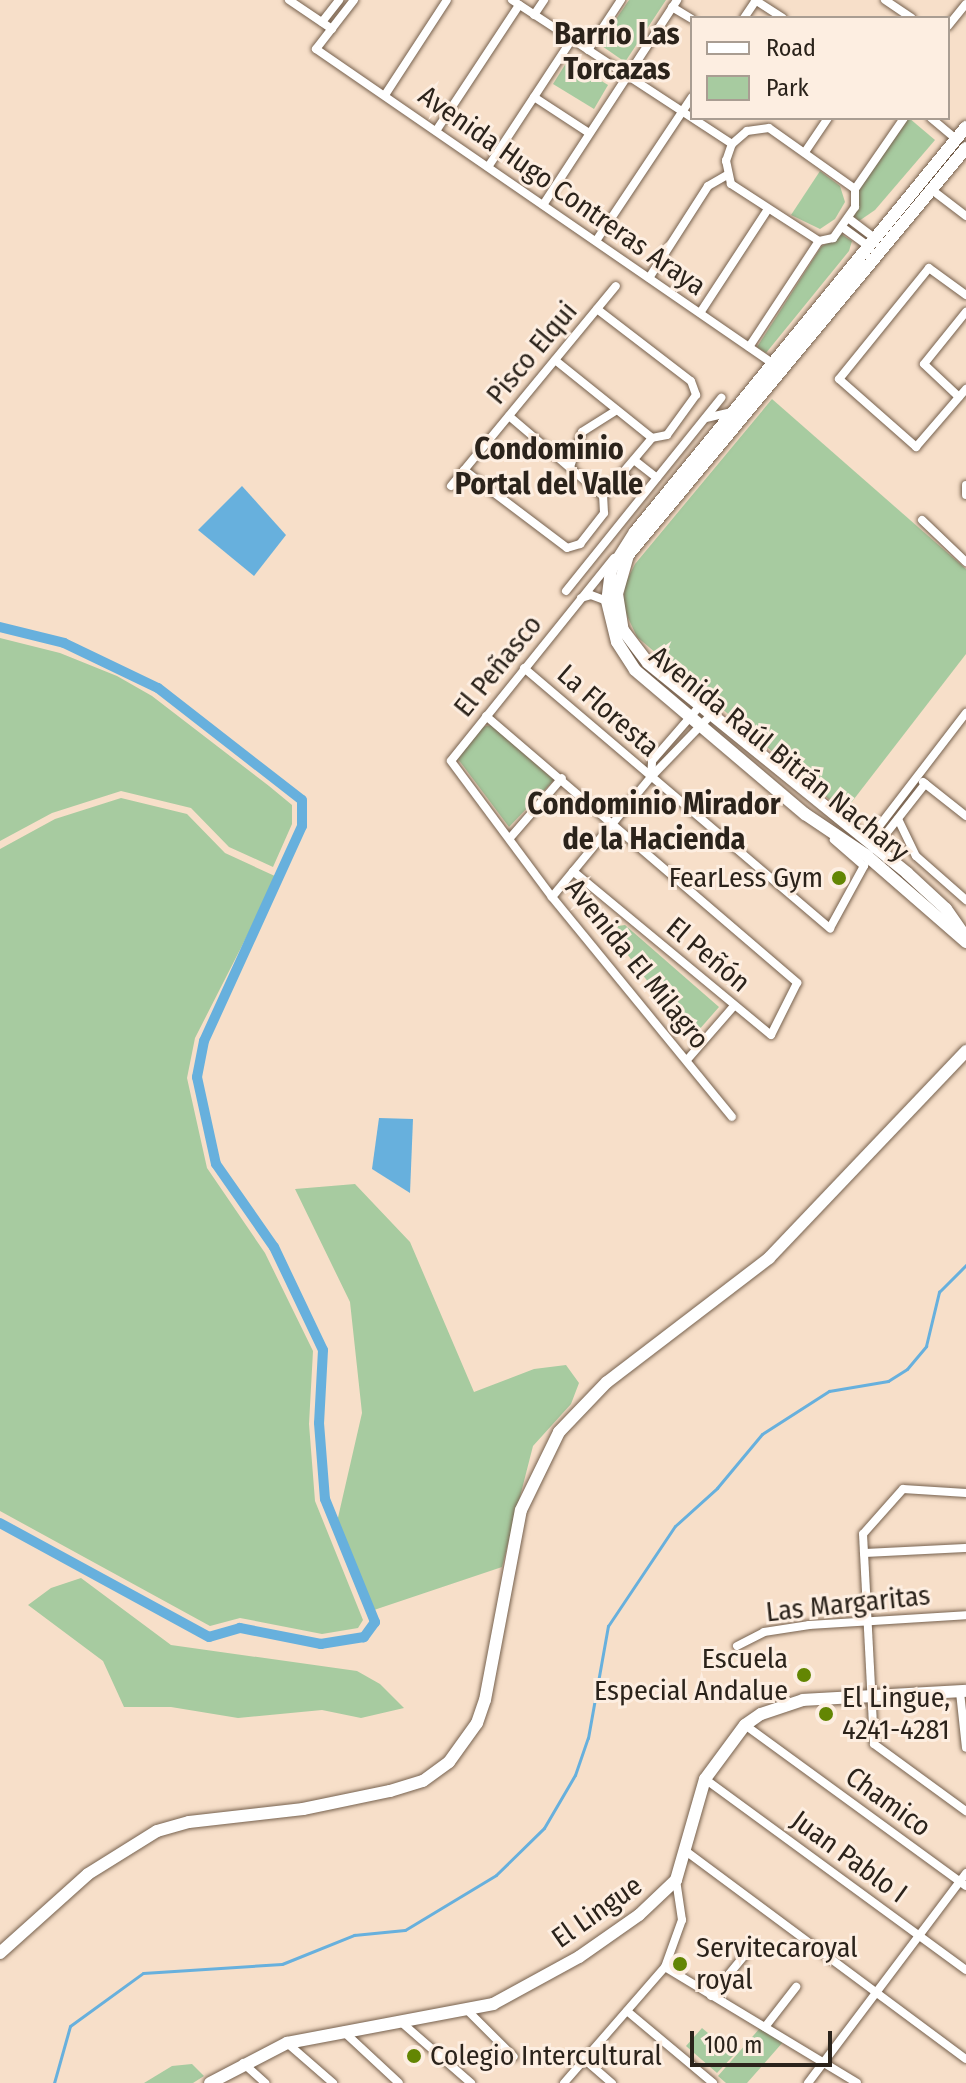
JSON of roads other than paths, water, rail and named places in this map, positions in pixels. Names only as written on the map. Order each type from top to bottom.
[{"type":"main road","name":"Avenida Raúl Bitrán Nachary","points":[[966,127],[961,144],[932,190],[877,243],[778,367],[734,428],[628,555],[617,584],[618,614],[627,638],[699,707],[966,940]]},
{"type":"main road","name":"Avenida Raúl Bitrán Nachary","points":[[868,852],[805,814],[694,722],[627,660],[613,632],[607,601],[619,553],[733,412],[778,367],[961,144]]},
{"type":"main road","points":[[0,1953],[88,1874],[146,1836],[189,1822],[303,1809],[390,1791],[423,1781],[449,1762],[477,1723],[521,1510],[559,1432],[607,1382],[769,1258],[966,1051]]},
{"type":"main road","name":"El Lingue","points":[[210,2083],[242,2063],[287,2043],[342,2030],[493,2004],[579,1957],[639,1915],[676,1880],[687,1852],[705,1779],[745,1725],[790,1703],[963,1691]]},
{"type":"street","points":[[289,0],[332,29],[354,0]]},
{"type":"street","points":[[322,22],[339,0]]},
{"type":"street","points":[[385,95],[447,0]]},
{"type":"street","points":[[534,15],[544,0]]},
{"type":"street","points":[[588,50],[621,0]]},
{"type":"street","points":[[755,0],[780,16]]},
{"type":"street","points":[[885,0],[909,16]]},
{"type":"street","points":[[436,131],[516,2],[690,117]]},
{"type":"street","points":[[543,205],[674,3],[690,17]]},
{"type":"street","points":[[950,24],[966,4]]},
{"type":"street","name":"Avenida Hugo Contreras Araya","points":[[332,29],[316,49],[778,367]]},
{"type":"street","points":[[488,167],[572,39]]},
{"type":"street","points":[[534,97],[589,133]]},
{"type":"street","points":[[596,241],[690,100]]},
{"type":"street","points":[[694,120],[732,144]]},
{"type":"street","points":[[754,129],[756,120]]},
{"type":"street","points":[[805,152],[827,120]]},
{"type":"street","points":[[855,189],[769,128],[754,129],[732,144],[727,175],[731,184],[819,241],[833,238],[842,227],[855,207],[855,189],[903,120]]},
{"type":"street","points":[[933,120],[961,144]]},
{"type":"street","points":[[649,278],[708,186],[727,175]]},
{"type":"street","points":[[932,190],[966,216]]},
{"type":"street","points":[[700,313],[768,209]]},
{"type":"street","points":[[848,218],[877,243]]},
{"type":"street","points":[[842,227],[877,243]]},
{"type":"street","points":[[749,347],[819,241]]},
{"type":"street","points":[[966,295],[929,268],[839,379],[916,447],[966,389]]},
{"type":"street","name":"Pisco Elqui","points":[[451,486],[616,286]]},
{"type":"street","points":[[464,470],[567,548],[580,544],[604,513],[603,496],[652,438],[667,435],[695,403],[695,388],[597,309]]},
{"type":"street","points":[[959,397],[924,364],[966,312]]},
{"type":"street","points":[[555,360],[652,438]]},
{"type":"street","points":[[566,591],[721,398]]},
{"type":"street","points":[[570,467],[582,432],[617,410]]},
{"type":"street","points":[[705,418],[733,412]]},
{"type":"street","points":[[509,416],[603,496]]},
{"type":"street","points":[[705,418],[719,429],[734,428]]},
{"type":"street","points":[[634,460],[657,478]]},
{"type":"street","points":[[622,474],[644,493]]},
{"type":"street","points":[[966,485],[966,495]]},
{"type":"street","points":[[922,520],[966,562]]},
{"type":"street","name":"El Peñasco","points":[[451,761],[619,553]]},
{"type":"street","points":[[580,599],[591,595],[607,601]]},
{"type":"street","name":"La Floresta","points":[[524,668],[830,928],[868,852]]},
{"type":"street","points":[[552,897],[694,722],[699,707]]},
{"type":"street","points":[[868,852],[916,776],[962,726],[966,713]]},
{"type":"street","points":[[486,716],[613,822]]},
{"type":"street","points":[[651,777],[652,761],[694,722],[710,716]]},
{"type":"street","name":"Avenida El Milagro","points":[[451,761],[552,897],[732,1117]]},
{"type":"street","points":[[916,776],[966,816]]},
{"type":"street","points":[[510,838],[562,778]]},
{"type":"street","points":[[868,852],[925,784]]},
{"type":"street","points":[[898,819],[916,856],[966,900]]},
{"type":"street","name":"El Peñón","points":[[573,871],[771,1035],[797,983],[613,822]]},
{"type":"street","points":[[687,1060],[734,1006]]},
{"type":"street","points":[[966,1493],[903,1489],[894,1493],[867,1525],[864,1553],[868,1696],[874,1744],[966,1811]]},
{"type":"street","points":[[864,1553],[966,1548]]},
{"type":"street","name":"Las Margaritas","points":[[737,1646],[764,1632],[866,1621],[966,1615]]},
{"type":"street","points":[[963,1691],[966,1748]]},
{"type":"street","name":"Chamico","points":[[745,1725],[963,1884]]},
{"type":"street","name":"Juan Pablo I","points":[[705,1779],[966,1970]]},
{"type":"street","points":[[687,1852],[966,2059]]},
{"type":"street","points":[[808,2083],[963,1884],[966,1873]]},
{"type":"street","points":[[564,2083],[665,1967],[682,1920],[676,1880]]},
{"type":"street","points":[[711,1996],[744,1956]]},
{"type":"street","points":[[665,1967],[857,2083]]},
{"type":"street","points":[[765,2027],[796,1987]]},
{"type":"street","points":[[467,2010],[514,2057]]},
{"type":"street","points":[[627,2011],[713,2083]]},
{"type":"street","points":[[400,2021],[471,2083]]},
{"type":"street","points":[[342,2030],[399,2083]]},
{"type":"street","points":[[287,2043],[333,2083]]},
{"type":"street","points":[[584,2059],[612,2083]]},
{"type":"street","points":[[242,2063],[265,2083]]},
{"type":"water","points":[[242,486],[286,535],[254,576],[198,530]]},
{"type":"water","points":[[379,1118],[413,1119],[410,1193],[372,1169]]},
{"type":"waterway","points":[[0,627],[64,643],[158,688],[302,800],[302,826],[204,1041],[197,1077],[216,1164],[274,1247],[323,1350],[319,1423],[325,1499],[375,1622],[364,1637],[321,1644],[240,1628],[209,1637],[0,1523]]},
{"type":"waterway","points":[[54,2083],[70,2026],[143,1973],[282,1964],[354,1935],[405,1930],[496,1875],[544,1828],[575,1775],[588,1738],[608,1626],[675,1526],[717,1488],[762,1434],[829,1391],[888,1381],[907,1369],[926,1346],[939,1292],[966,1265]]},
{"type":"place","name":"FearLess Gym","points":[[839,878]]},
{"type":"place","name":"Escuela Especial Andalue","points":[[804,1675]]},
{"type":"place","name":"El Lingue, 4241-4281","points":[[826,1714]]},
{"type":"place","name":"Servitecaroyal royal","points":[[680,1964]]},
{"type":"place","name":"Colegio Intercultural","points":[[414,2056]]},
{"type":"district","name":"Barrio Las Torcazas","points":[[617,51]]},
{"type":"district","name":"Condominio Portal del Valle","points":[[549,466]]},
{"type":"district","name":"Condominio Mirador de la Hacienda","points":[[654,821]]}]
